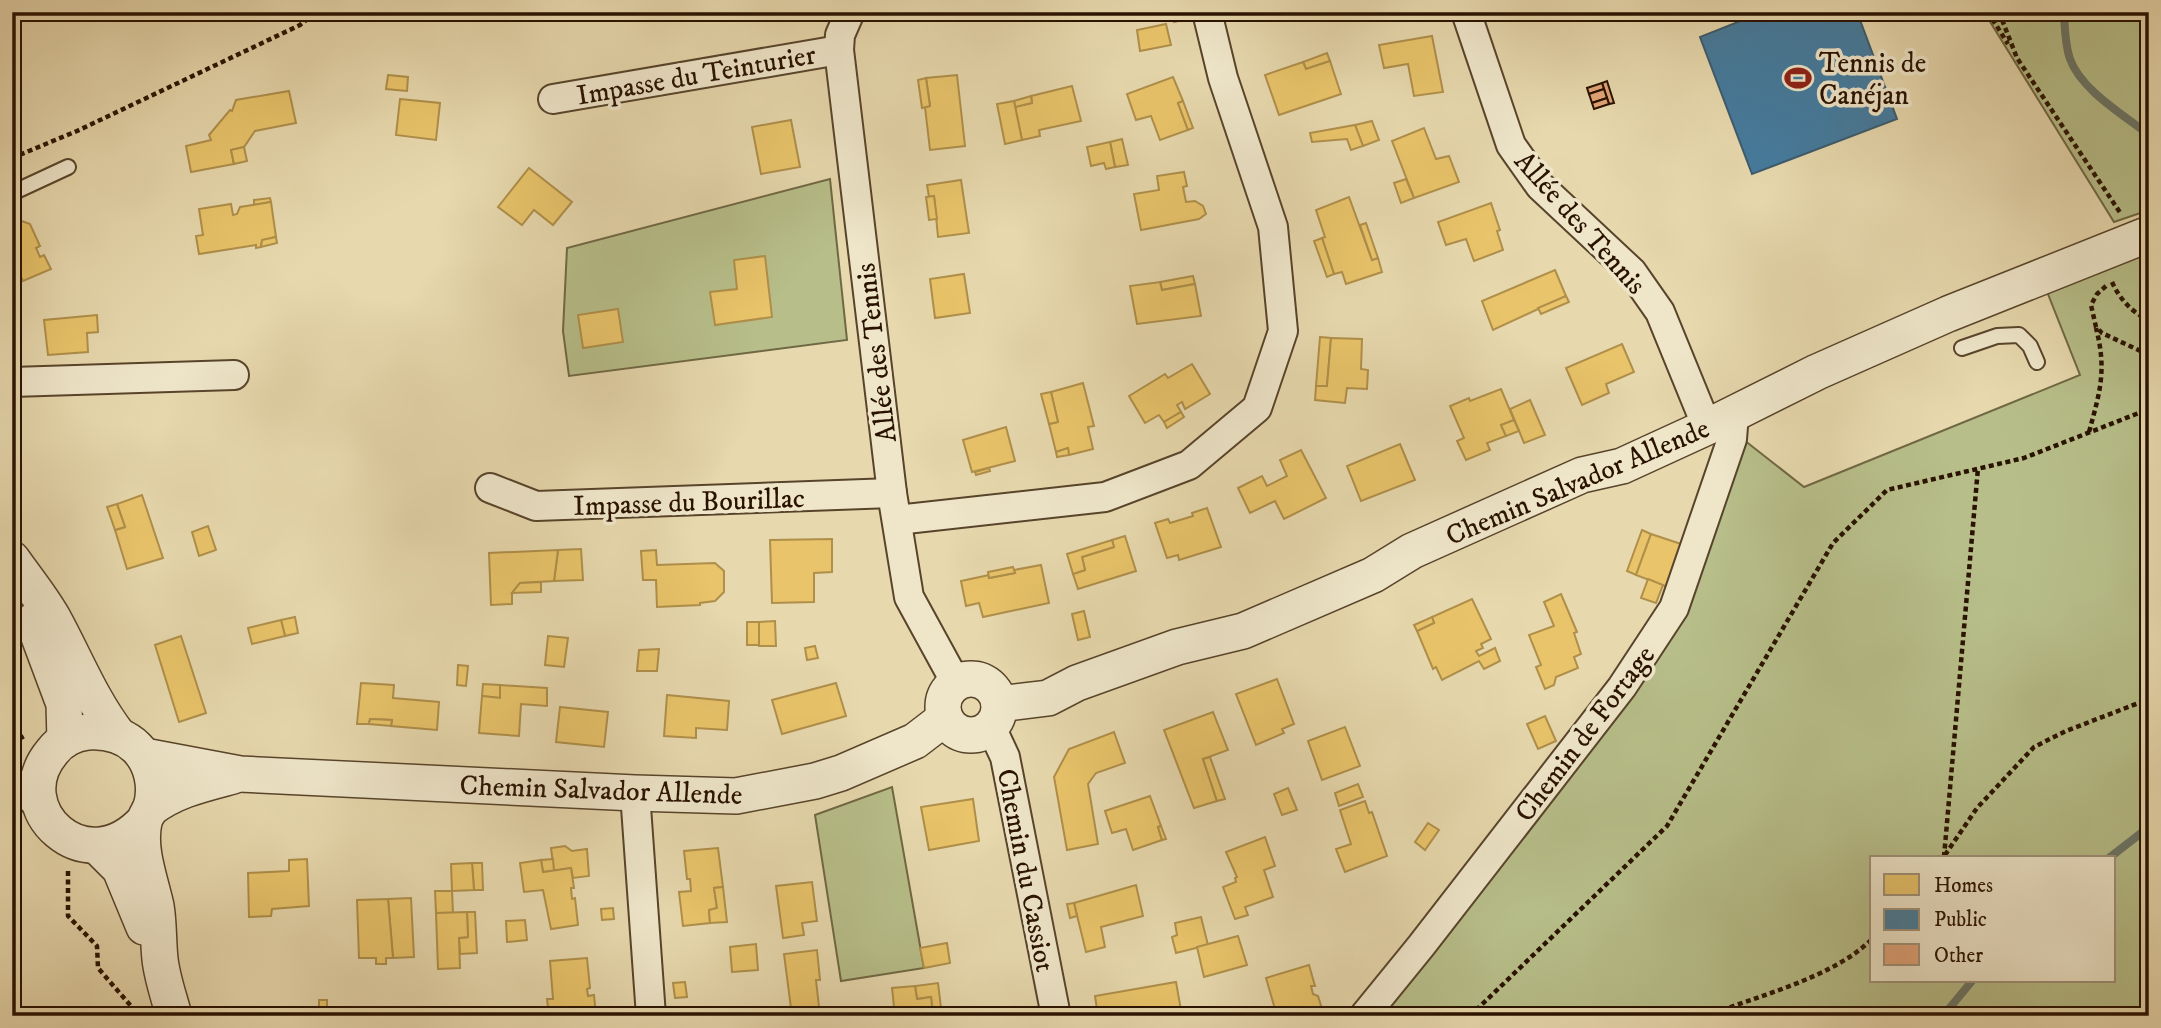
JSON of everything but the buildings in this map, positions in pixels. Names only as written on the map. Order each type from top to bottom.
[{"type":"street","name":"Impasse du Bourillac","points":[[490,488],[536,506],[894,507],[1105,497],[1189,465],[1256,408],[1283,331],[1273,227],[1223,78],[1207,12]]},
{"type":"street","name":"Allée des Tennis","points":[[1466,12],[1511,145],[1540,186],[1632,272],[1660,312],[1721,421]]},
{"type":"street","name":"Allée des Tennis","points":[[841,27],[894,507],[909,597],[956,683]]},
{"type":"street","name":"Impasse du Teinturier","points":[[553,99],[841,27]]},
{"type":"street","name":"Chemin Salvador Allende","points":[[995,716],[1177,647],[1243,631],[1373,575],[1412,551],[1582,475],[1622,466],[1721,421],[1816,372],[1936,319],[2141,237]]},
{"type":"street","points":[[12,382],[234,374]]},
{"type":"street","name":"Chemin de Fortage","points":[[1364,1016],[1622,687],[1674,608],[1732,439],[1721,421]]},
{"type":"street","points":[[12,561],[52,617],[102,714],[131,746],[153,782],[147,815],[145,859],[157,909],[160,961]]},
{"type":"street","points":[[12,561],[64,704],[56,749],[40,774],[38,792],[42,809],[51,825],[80,844],[83,854]]},
{"type":"street","points":[[966,679],[978,680],[988,685],[995,693],[995,716],[979,735],[965,735],[953,729],[945,718],[944,699],[948,690],[956,683],[966,679]]},
{"type":"street","name":"Chemin du Cassiot","points":[[995,716],[1056,1016]]},
{"type":"street","name":"Chemin Salvador Allende","points":[[131,746],[240,774],[736,796],[815,781],[880,758],[915,741],[945,718]]},
{"type":"street","points":[[12,767],[56,749],[82,732],[101,731],[131,746]]},
{"type":"street","name":"Chemin Salvador Allende","points":[[147,815],[167,796],[240,774]]},
{"type":"street","points":[[12,780],[42,809]]},
{"type":"street","points":[[635,793],[651,1016]]},
{"type":"street","points":[[83,854],[123,840],[147,815]]},
{"type":"street","points":[[83,854],[120,869],[160,961],[174,1016]]},
{"type":"lane","points":[[12,193],[68,167]]},
{"type":"lane","points":[[1962,348],[1997,336],[2019,335],[2030,346],[2037,362]]},
{"type":"path","points":[[285,12],[289,16],[304,12]]},
{"type":"path","points":[[12,158],[77,131],[300,26],[316,12]]},
{"type":"path","points":[[1988,12],[2128,225],[2141,237]]},
{"type":"path","points":[[1999,12],[2017,58]]},
{"type":"path","points":[[2089,432],[2103,374],[2103,358],[2091,305],[2097,293],[2120,275]]},
{"type":"path","points":[[2111,281],[2118,295],[2140,316],[2149,320]]},
{"type":"path","points":[[2096,327],[2102,333],[2149,355]]},
{"type":"path","points":[[1470,1016],[1667,826],[1833,543],[1887,490],[2024,458],[2149,410]]},
{"type":"path","points":[[1943,856],[1978,468]]},
{"type":"path","points":[[1944,856],[1977,808],[2034,747],[2066,731],[2149,699]]},
{"type":"path","points":[[83,854],[68,916],[97,946],[98,968],[131,1006],[130,1016]]},
{"type":"path","points":[[1706,1016],[1806,980],[1862,949],[1870,941]]},
{"type":"green space","points":[[1984,12],[2149,12],[2149,210],[2114,222]]},
{"type":"green space","points":[[830,179],[847,340],[569,376],[563,331],[567,248]]},
{"type":"green space","points":[[2149,248],[2149,1016],[1362,1016],[1622,687],[1744,440],[1804,487],[2080,375],[2046,289]]},
{"type":"green space","points":[[892,787],[924,968],[841,981],[815,815]]},
{"type":"waterway","points":[[2066,12],[2066,43],[2070,59],[2083,81],[2104,101],[2149,135]]},
{"type":"waterway","points":[[2112,856],[2149,827]]},
{"type":"waterway","points":[[1943,1016],[1971,982]]},
{"type":"place","name":"Tennis de Canéjan","points":[[1798,78]]}]
